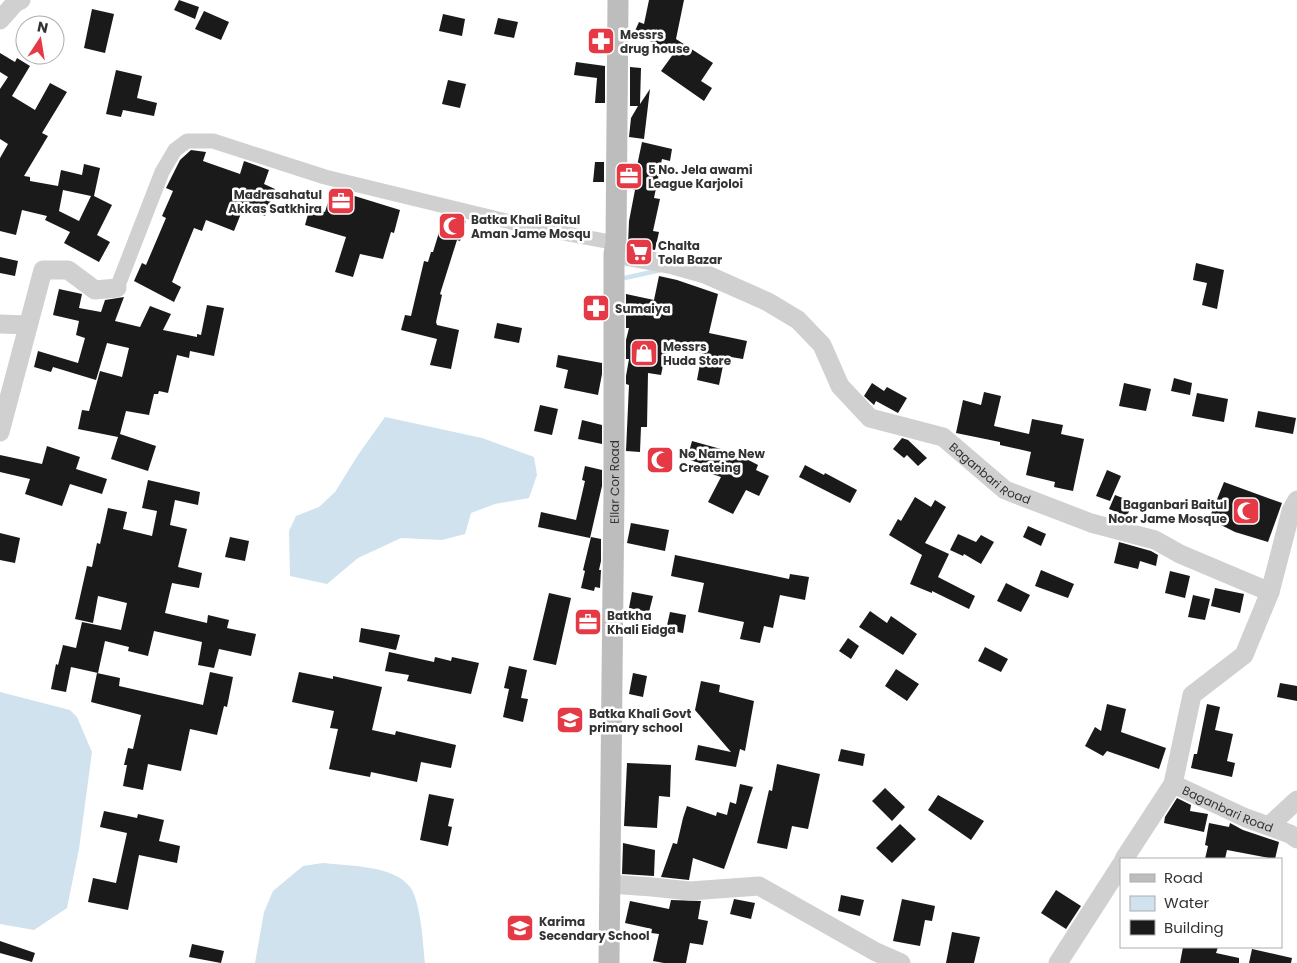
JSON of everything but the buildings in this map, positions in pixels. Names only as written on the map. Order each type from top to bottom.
[{"type":"main road","name":"Ellar Cor Road","points":[[609,963],[618,0]]},
{"type":"street","points":[[0,20],[15,3],[21,0]]},
{"type":"street","points":[[0,432],[43,270],[68,270],[95,290],[117,288],[162,172],[176,150],[187,140],[213,141],[325,177],[615,249]]},
{"type":"street","name":"Baganbari Road","points":[[615,249],[705,274],[768,302],[798,320],[822,345],[840,386],[870,418],[944,437],[1006,490],[1091,522],[1155,540],[1180,554],[1270,592]]},
{"type":"street","points":[[0,324],[28,325]]},
{"type":"street","name":"Baganbari Road","points":[[1295,508],[1270,592],[1244,655],[1192,696],[1172,784],[1246,818],[1290,834],[1297,839]]},
{"type":"street","points":[[1125,858],[1172,784]]},
{"type":"street","points":[[1269,826],[1297,800]]},
{"type":"street","points":[[1058,963],[1120,867]]},
{"type":"street","points":[[610,884],[652,886],[690,891],[759,886],[876,952],[901,963]]},
{"type":"water","points":[[385,417],[482,438],[534,457],[537,475],[529,498],[495,504],[471,513],[465,534],[442,540],[401,538],[358,558],[327,584],[290,576],[289,531],[296,516],[319,507],[335,492]]},
{"type":"water","points":[[0,692],[70,710],[77,717],[92,752],[79,849],[67,908],[34,930],[0,924]]},
{"type":"water","points":[[323,863],[370,868],[393,874],[403,880],[410,887],[417,903],[425,963],[255,963],[264,912],[273,891],[303,866]]},
{"type":"waterway","points":[[620,279],[661,270]]},
{"type":"place","name":"Messrs drug house","points":[[601,41]]},
{"type":"place","name":"5 No. Jela awami League Karjoloi","points":[[629,176]]},
{"type":"place","name":"Madrasahatul Akkas Satkhira","points":[[341,201]]},
{"type":"place","name":"Batka Khali Baitul Aman Jame Mosqu","points":[[452,226]]},
{"type":"place","name":"Chalta Tola Bazar","points":[[639,252]]},
{"type":"place","name":"Sumaiya","points":[[596,308]]},
{"type":"place","name":"Messrs Huda Store","points":[[644,353]]},
{"type":"place","name":"No Name New Createing","points":[[660,460]]},
{"type":"place","name":"Baganbari Baitul Noor Jame Mosque","points":[[1246,511]]},
{"type":"place","name":"Batkha Khali Eidga","points":[[588,622]]},
{"type":"place","name":"Batka Khali Govt primary school","points":[[570,720]]},
{"type":"place","name":"Karima Secendary School","points":[[520,928]]}]
